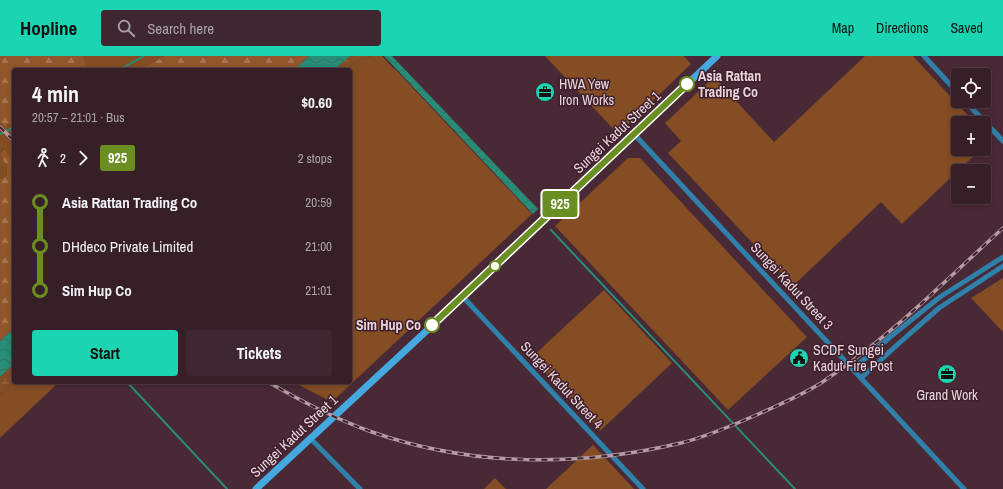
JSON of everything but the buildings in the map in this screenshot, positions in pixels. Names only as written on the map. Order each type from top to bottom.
[{"type":"street","name":"Sungei Kadut Street 1","points":[[256,489],[463,297],[717,56]]},
{"type":"street","points":[[924,56],[951,85]]},
{"type":"street","points":[[972,108],[1003,141]]},
{"type":"street","name":"Sungei Kadut Street 3","points":[[634,134],[964,489]]},
{"type":"street","points":[[853,369],[940,297],[1003,257]]},
{"type":"street","points":[[861,378],[939,308],[1003,266]]},
{"type":"street","name":"Sungei Kadut Street 4","points":[[463,297],[643,489]]},
{"type":"street","points":[[310,438],[360,489]]},
{"type":"green space","points":[[0,56],[84,56],[86,68],[12,68],[12,123],[5,127],[0,122]]},
{"type":"green space","points":[[84,56],[165,56],[143,68],[86,68]]},
{"type":"green space","points":[[165,56],[309,56],[296,68],[143,68]]},
{"type":"green space","points":[[350,56],[371,56],[358,60],[349,68],[336,68]]},
{"type":"green space","points":[[371,56],[382,56],[532,214],[352,383],[352,68],[349,68],[358,60]]},
{"type":"green space","points":[[545,56],[684,56],[691,64],[618,134]]},
{"type":"green space","points":[[865,56],[913,56],[951,97],[951,108],[961,108],[969,116],[951,116],[951,156],[974,156],[965,164],[951,164],[951,177],[902,224],[881,202],[793,286],[668,153],[681,141],[665,123],[714,77],[774,142]]},
{"type":"green space","points":[[0,122],[5,127],[12,123],[12,160],[3,149],[0,153]]},
{"type":"green space","points":[[4,149],[12,160],[12,330],[0,341],[0,179],[7,175],[6,165],[0,153]]},
{"type":"green space","points":[[0,155],[6,165],[7,175],[0,179]]},
{"type":"green space","points":[[628,158],[640,158],[807,337],[728,410],[555,226]]},
{"type":"green space","points":[[1003,278],[1003,332],[971,298]]},
{"type":"green space","points":[[604,290],[672,363],[600,431],[531,358]]},
{"type":"green space","points":[[12,366],[12,384],[0,395],[0,377]]},
{"type":"green space","points":[[12,384],[57,384],[0,438],[0,395]]},
{"type":"green space","points":[[297,384],[351,384],[332,402]]},
{"type":"green space","points":[[593,445],[634,489],[546,489]]},
{"type":"green space","points":[[495,478],[506,489],[484,489]]},
{"type":"water","points":[[309,56],[350,56],[336,68],[296,68]]},
{"type":"water","points":[[384,56],[392,56],[538,209],[533,214]]},
{"type":"water","points":[[12,330],[12,366],[0,377],[0,341]]},
{"type":"waterway","points":[[123,68],[144,56]]},
{"type":"waterway","points":[[0,134],[12,128]]},
{"type":"waterway","points":[[551,230],[795,489]]},
{"type":"waterway","points":[[129,384],[227,489]]},
{"type":"railway","points":[[0,127],[12,139]]},
{"type":"railway","points":[[272,384],[318,409],[358,427],[410,444],[448,452],[526,460],[565,459],[643,451],[681,443],[736,424],[788,401],[821,383],[846,366],[892,329],[1003,228]]},
{"type":"bus line","name":"925","points":[[432,325],[687,84]]},
{"type":"place","name":"Asia Rattan Trading Co","points":[[687,84]]},
{"type":"place","name":"HWA Yew Iron Works","points":[[545,92]]},
{"type":"place","name":"Sim Hup Co","points":[[432,325]]},
{"type":"place","name":"SCDF Sungei Kadut Fire Post","points":[[799,358]]},
{"type":"place","name":"Grand Work","points":[[947,374]]}]
